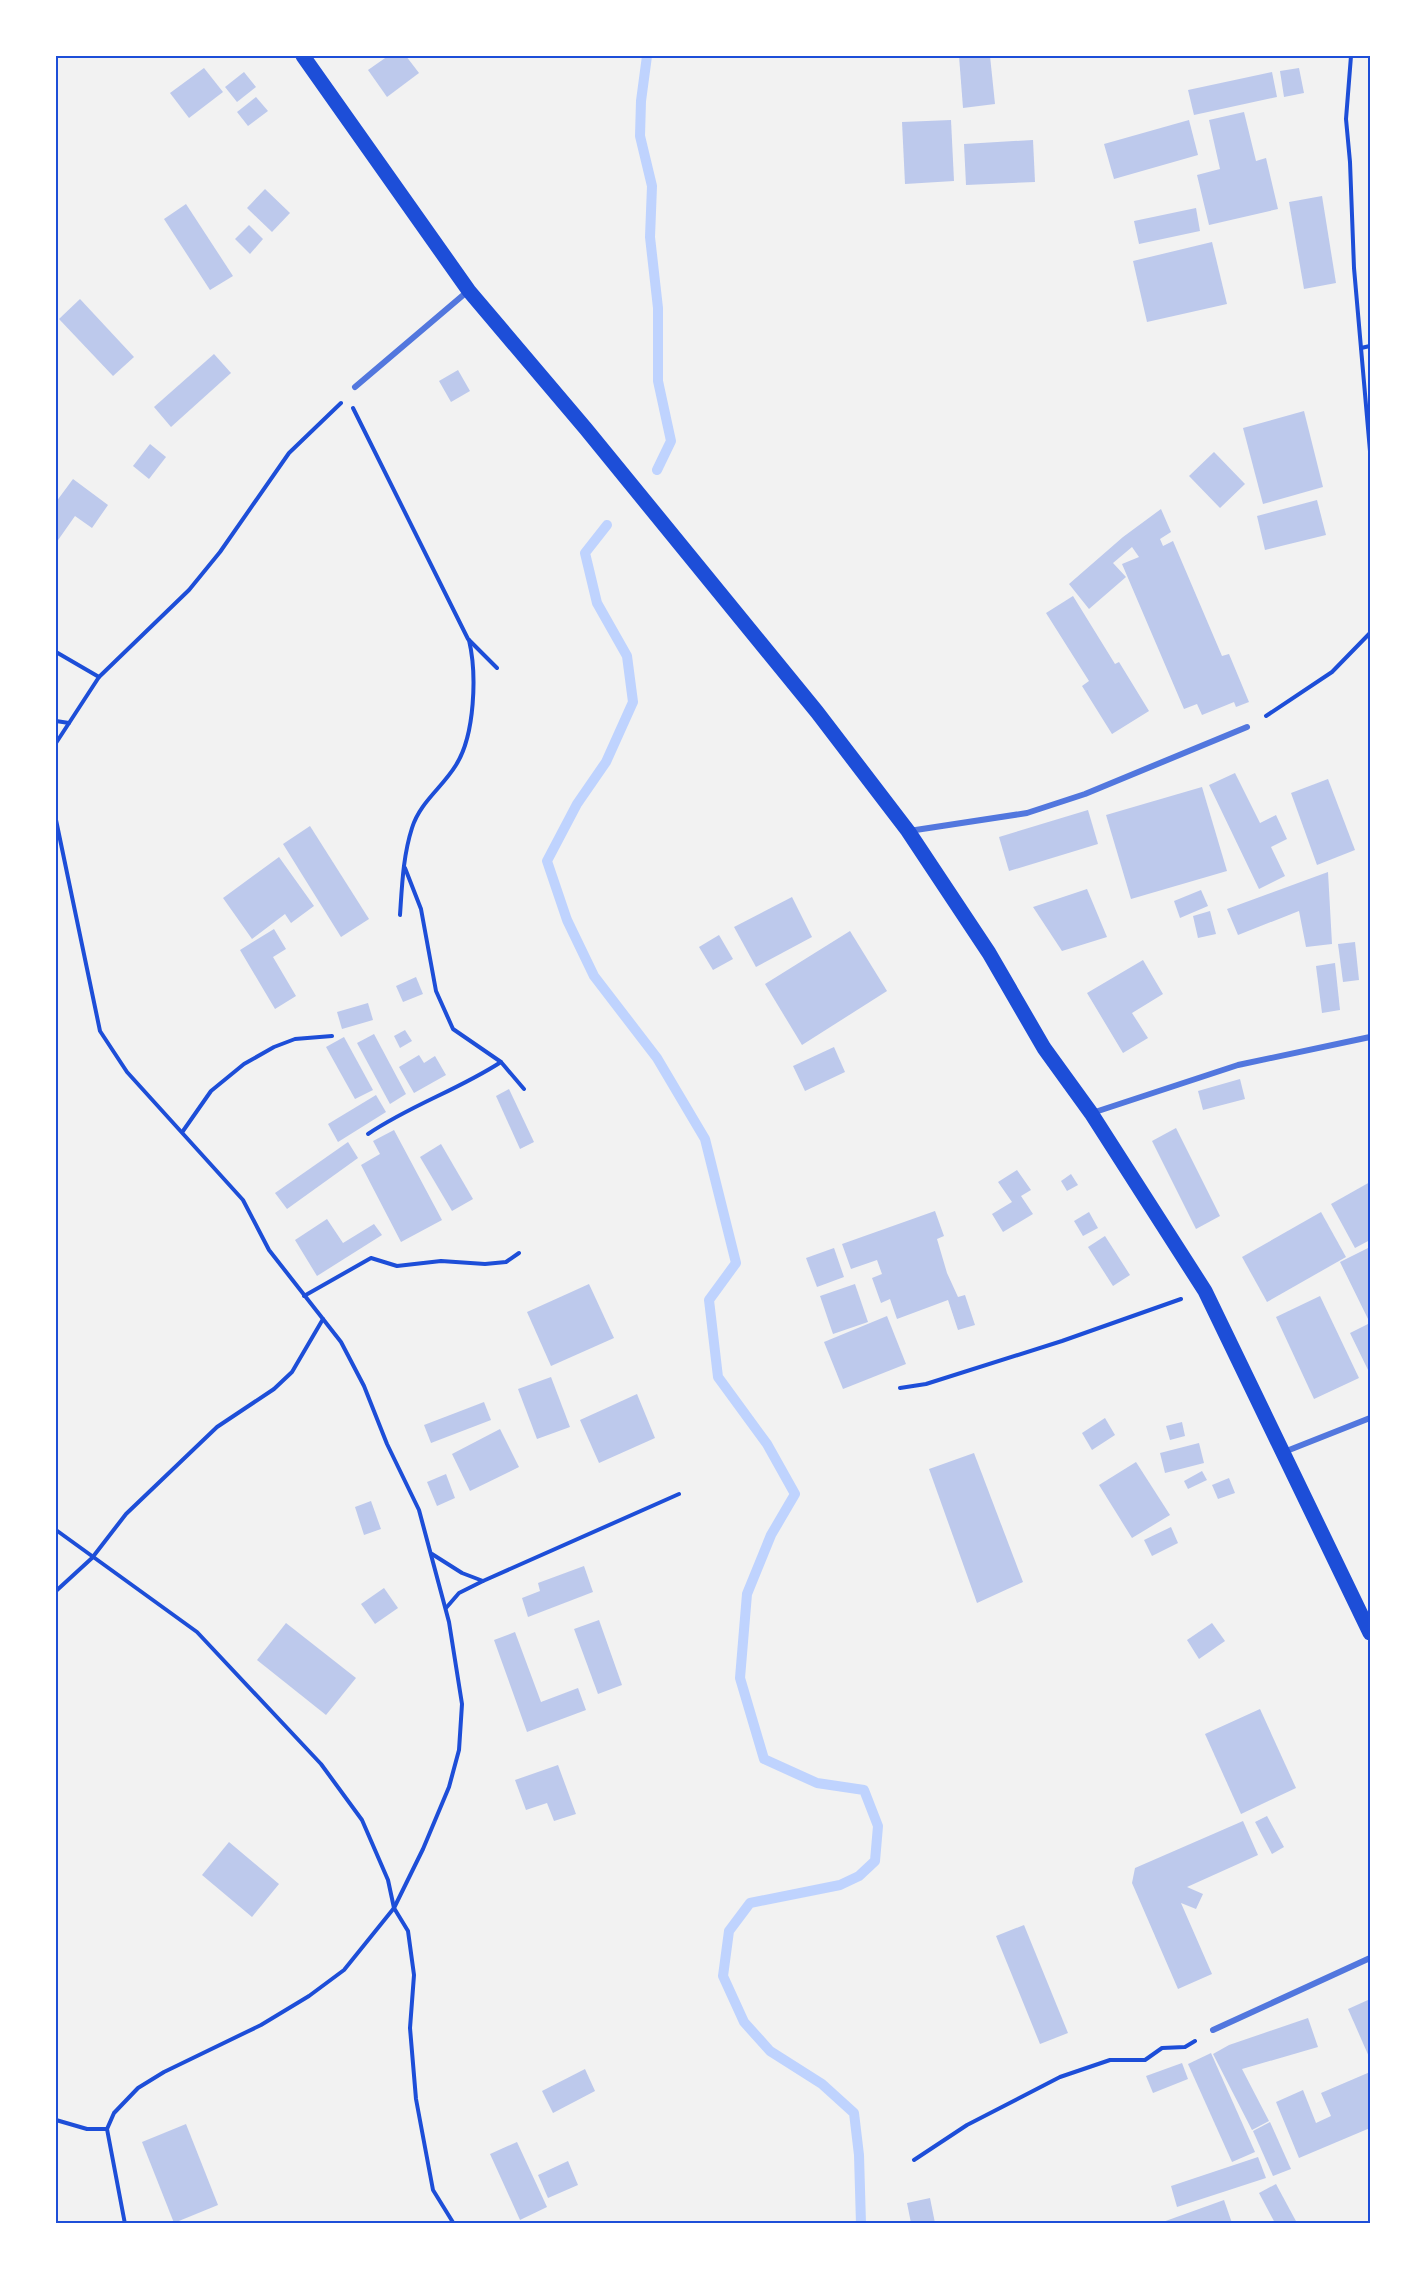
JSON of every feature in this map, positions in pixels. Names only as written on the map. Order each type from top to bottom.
[{"type":"main road","points":[[303,56],[469,291],[586,429],[802,693],[908,831],[989,953],[1044,1048],[1091,1113],[1205,1291],[1371,1633]]},
{"type":"street","points":[[355,387],[469,291]]},
{"type":"street","points":[[908,831],[1027,813],[1085,794],[1247,727]]},
{"type":"street","points":[[1091,1113],[1238,1065],[1371,1037]]},
{"type":"street","points":[[1283,1452],[1371,1418]]},
{"type":"street","points":[[1213,2030],[1371,1958]]},
{"type":"path","points":[[1351,56],[1346,119],[1361,348],[1371,451]]},
{"type":"path","points":[[1361,348],[1371,346]]},
{"type":"path","points":[[56,743],[99,677],[189,590],[220,552],[289,453],[355,387]]},
{"type":"path","points":[[347,396],[468,639],[474,662],[465,746],[456,765],[423,803],[412,828],[404,865],[400,915]]},
{"type":"path","points":[[1247,727],[1298,697],[1332,672],[1371,633]]},
{"type":"path","points":[[468,639],[497,668]]},
{"type":"path","points":[[1364,640],[1371,645]]},
{"type":"path","points":[[56,652],[99,677]]},
{"type":"path","points":[[56,721],[69,723]]},
{"type":"path","points":[[56,820],[100,1032],[127,1072],[183,1131],[243,1200],[269,1250],[341,1341],[364,1386],[387,1443],[419,1510],[446,1608],[462,1704],[459,1750],[449,1787],[394,1908],[344,1970],[309,1996],[261,2025],[164,2072],[138,2088],[114,2114],[107,2129],[125,2223]]},
{"type":"path","points":[[404,865],[421,909],[436,991],[453,1029],[501,1062],[524,1089]]},
{"type":"path","points":[[183,1131],[211,1091],[244,1064],[274,1047],[295,1039],[332,1036]]},
{"type":"path","points":[[368,1134],[416,1104],[470,1082],[501,1062]]},
{"type":"path","points":[[304,1296],[371,1258],[398,1266],[441,1261],[485,1264],[506,1262],[519,1253]]},
{"type":"path","points":[[900,1389],[926,1384],[1039,1348],[1205,1291]]},
{"type":"path","points":[[56,1592],[92,1558],[126,1514],[217,1427],[274,1389],[292,1372],[323,1319]]},
{"type":"path","points":[[446,1608],[459,1593],[483,1581],[679,1494]]},
{"type":"path","points":[[56,1530],[197,1632],[321,1764],[362,1820],[388,1880],[394,1908],[408,1931],[414,1975],[410,2028],[416,2099],[433,2190],[454,2223]]},
{"type":"path","points":[[431,1554],[462,1573],[483,1581]]},
{"type":"path","points":[[914,2160],[967,2124],[1060,2077],[1110,2060],[1145,2060],[1162,2048],[1185,2047],[1213,2030]]},
{"type":"path","points":[[56,2120],[87,2129],[107,2129]]},
{"type":"building","points":[[388,56],[406,56],[419,73],[387,97],[368,70]]},
{"type":"building","points":[[959,56],[990,56],[995,104],[963,108]]},
{"type":"building","points":[[204,68],[223,92],[189,118],[170,93]]},
{"type":"building","points":[[1299,68],[1304,93],[1284,97],[1280,71]]},
{"type":"building","points":[[244,72],[256,87],[237,102],[225,87]]},
{"type":"building","points":[[1272,72],[1277,97],[1194,115],[1188,90]]},
{"type":"building","points":[[256,97],[268,111],[248,126],[237,112]]},
{"type":"building","points":[[1244,112],[1256,161],[1266,158],[1278,209],[1209,225],[1197,175],[1220,169],[1209,120]]},
{"type":"building","points":[[951,120],[954,181],[905,184],[902,122]]},
{"type":"building","points":[[1189,120],[1198,155],[1114,179],[1104,144]]},
{"type":"building","points":[[1033,140],[1035,182],[966,185],[964,144]]},
{"type":"building","points":[[265,189],[290,213],[272,232],[247,208]]},
{"type":"building","points":[[1322,196],[1336,283],[1304,289],[1289,202]]},
{"type":"building","points":[[186,204],[233,276],[210,290],[164,219]]},
{"type":"building","points":[[1196,208],[1200,231],[1139,244],[1134,221]]},
{"type":"building","points":[[249,225],[263,239],[250,254],[235,239]]},
{"type":"building","points":[[1212,242],[1227,304],[1147,322],[1133,261]]},
{"type":"building","points":[[80,299],[134,357],[113,376],[59,319]]},
{"type":"building","points":[[214,354],[231,373],[171,427],[154,407]]},
{"type":"building","points":[[458,370],[470,391],[451,402],[439,381]]},
{"type":"building","points":[[1304,411],[1323,487],[1263,504],[1243,428]]},
{"type":"building","points":[[150,444],[166,457],[149,479],[133,466]]},
{"type":"building","points":[[1214,452],[1245,484],[1220,508],[1189,476]]},
{"type":"building","points":[[73,479],[108,505],[92,528],[75,516],[56,543],[56,502]]},
{"type":"building","points":[[1317,500],[1326,535],[1265,550],[1257,516]]},
{"type":"building","points":[[1161,509],[1171,532],[1160,539],[1163,546],[1173,541],[1222,656],[1229,654],[1249,702],[1236,707],[1234,702],[1202,715],[1197,704],[1184,709],[1122,564],[1139,557],[1132,547],[1113,563],[1126,577],[1089,609],[1069,584],[1123,537]]},
{"type":"building","points":[[1073,596],[1115,664],[1119,662],[1149,711],[1112,734],[1082,686],[1089,681],[1046,613]]},
{"type":"building","points":[[1235,773],[1260,823],[1276,815],[1287,839],[1271,847],[1285,876],[1259,889],[1209,785]]},
{"type":"building","points":[[1328,779],[1355,850],[1317,865],[1291,793]]},
{"type":"building","points":[[1202,787],[1227,871],[1131,899],[1106,815]]},
{"type":"building","points":[[1088,810],[1098,844],[1009,871],[999,837]]},
{"type":"building","points":[[310,826],[369,919],[341,937],[283,844]]},
{"type":"building","points":[[279,857],[314,906],[291,923],[285,914],[252,939],[223,898]]},
{"type":"building","points":[[1328,872],[1332,944],[1306,947],[1299,911],[1238,935],[1227,909]]},
{"type":"building","points":[[1087,889],[1107,937],[1062,951],[1033,907]]},
{"type":"building","points":[[1201,890],[1208,906],[1180,918],[1174,901]]},
{"type":"building","points":[[792,897],[812,937],[756,967],[734,927]]},
{"type":"building","points":[[1210,911],[1216,934],[1198,938],[1193,916]]},
{"type":"building","points":[[274,929],[286,949],[273,957],[296,996],[275,1009],[240,950]]},
{"type":"building","points":[[850,931],[887,991],[802,1045],[765,984]]},
{"type":"building","points":[[719,935],[733,959],[713,970],[699,947]]},
{"type":"building","points":[[1355,942],[1359,980],[1343,982],[1338,944]]},
{"type":"building","points":[[1143,960],[1163,994],[1132,1013],[1148,1038],[1123,1053],[1087,993]]},
{"type":"building","points":[[1335,963],[1340,1010],[1322,1013],[1316,966]]},
{"type":"building","points":[[416,977],[423,994],[403,1002],[396,986]]},
{"type":"building","points":[[368,1003],[373,1020],[342,1029],[337,1012]]},
{"type":"building","points":[[405,1030],[412,1041],[400,1048],[394,1036]]},
{"type":"building","points":[[374,1034],[406,1094],[390,1104],[357,1043]]},
{"type":"building","points":[[344,1037],[373,1090],[355,1099],[326,1047]]},
{"type":"building","points":[[834,1047],[845,1072],[805,1091],[793,1066]]},
{"type":"building","points":[[419,1055],[424,1063],[435,1056],[446,1075],[414,1093],[399,1067]]},
{"type":"building","points":[[1240,1079],[1245,1099],[1203,1110],[1198,1091]]},
{"type":"building","points":[[509,1089],[534,1142],[520,1149],[496,1096]]},
{"type":"building","points":[[376,1095],[386,1112],[338,1142],[328,1124]]},
{"type":"building","points":[[1176,1128],[1220,1216],[1196,1229],[1152,1141]]},
{"type":"building","points":[[394,1130],[442,1220],[401,1242],[361,1165],[380,1154],[373,1141]]},
{"type":"building","points":[[348,1142],[358,1158],[287,1209],[275,1193]]},
{"type":"building","points":[[441,1144],[473,1199],[452,1211],[420,1157]]},
{"type":"building","points":[[1017,1170],[1031,1190],[1021,1196],[1033,1214],[1003,1232],[992,1214],[1012,1202],[998,1182]]},
{"type":"building","points":[[1071,1174],[1078,1185],[1067,1191],[1061,1181]]},
{"type":"building","points":[[1370,1182],[1370,1240],[1355,1248],[1331,1204]]},
{"type":"building","points":[[935,1211],[944,1236],[937,1239],[947,1273],[958,1297],[965,1295],[975,1325],[958,1330],[948,1300],[897,1319],[890,1299],[881,1303],[872,1278],[882,1274],[877,1260],[851,1269],[842,1244]]},
{"type":"building","points":[[1089,1212],[1098,1228],[1083,1236],[1074,1221]]},
{"type":"building","points":[[1321,1212],[1346,1257],[1267,1302],[1242,1257]]},
{"type":"building","points":[[327,1219],[343,1243],[374,1224],[382,1235],[317,1276],[295,1240]]},
{"type":"building","points":[[1105,1236],[1130,1275],[1113,1286],[1088,1247]]},
{"type":"building","points":[[1370,1247],[1370,1323],[1340,1262]]},
{"type":"building","points":[[834,1248],[844,1277],[817,1287],[806,1258]]},
{"type":"building","points":[[589,1284],[614,1338],[551,1366],[527,1312]]},
{"type":"building","points":[[855,1284],[868,1322],[833,1334],[820,1296]]},
{"type":"building","points":[[1320,1296],[1359,1378],[1314,1399],[1276,1317]]},
{"type":"building","points":[[887,1316],[906,1364],[843,1389],[824,1342]]},
{"type":"building","points":[[1370,1323],[1370,1374],[1350,1333]]},
{"type":"building","points":[[551,1377],[570,1427],[537,1439],[518,1389]]},
{"type":"building","points":[[637,1394],[655,1438],[599,1463],[580,1420]]},
{"type":"building","points":[[484,1402],[491,1420],[431,1443],[424,1425]]},
{"type":"building","points":[[1105,1418],[1115,1435],[1092,1450],[1082,1433]]},
{"type":"building","points":[[1182,1422],[1185,1436],[1170,1440],[1166,1426]]},
{"type":"building","points":[[500,1429],[519,1467],[470,1491],[452,1454]]},
{"type":"building","points":[[1199,1443],[1204,1463],[1165,1473],[1160,1453]]},
{"type":"building","points":[[974,1453],[1023,1582],[977,1603],[929,1469]]},
{"type":"building","points":[[1136,1462],[1170,1515],[1132,1538],[1099,1485]]},
{"type":"building","points":[[1202,1471],[1207,1480],[1188,1489],[1184,1481]]},
{"type":"building","points":[[446,1474],[455,1498],[437,1506],[427,1482]]},
{"type":"building","points":[[1229,1478],[1235,1493],[1218,1499],[1212,1485]]},
{"type":"building","points":[[371,1501],[381,1529],[364,1535],[355,1507]]},
{"type":"building","points":[[1171,1527],[1178,1543],[1152,1556],[1144,1540]]},
{"type":"building","points":[[584,1566],[593,1592],[528,1617],[522,1598],[540,1591],[538,1583]]},
{"type":"building","points":[[384,1588],[398,1608],[375,1624],[361,1604]]},
{"type":"building","points":[[599,1620],[622,1685],[598,1694],[574,1629]]},
{"type":"building","points":[[286,1623],[356,1678],[326,1715],[257,1660]]},
{"type":"building","points":[[1212,1623],[1225,1641],[1199,1659],[1187,1640]]},
{"type":"building","points":[[515,1632],[541,1702],[578,1688],[586,1710],[527,1732],[494,1640]]},
{"type":"building","points":[[1260,1709],[1296,1788],[1241,1814],[1205,1734]]},
{"type":"building","points":[[558,1765],[576,1814],[554,1821],[547,1803],[526,1810],[515,1780]]},
{"type":"building","points":[[1267,1816],[1284,1847],[1272,1854],[1255,1822]]},
{"type":"building","points":[[1243,1821],[1258,1855],[1187,1887],[1203,1894],[1196,1909],[1181,1903],[1212,1974],[1178,1989],[1132,1883],[1135,1868]]},
{"type":"building","points":[[229,1842],[279,1884],[252,1917],[202,1875]]},
{"type":"building","points":[[1024,1925],[1068,2033],[1040,2044],[996,1936]]},
{"type":"building","points":[[1368,2000],[1370,2006],[1370,2059],[1348,2009]]},
{"type":"building","points":[[1308,2018],[1318,2047],[1242,2069],[1269,2121],[1252,2130],[1213,2054],[1229,2045]]},
{"type":"building","points":[[1211,2053],[1255,2152],[1232,2162],[1188,2064]]},
{"type":"building","points":[[1182,2063],[1188,2079],[1153,2093],[1146,2076]]},
{"type":"building","points":[[585,2069],[595,2091],[553,2113],[542,2091]]},
{"type":"building","points":[[1370,2072],[1370,2128],[1299,2158],[1276,2102],[1303,2090],[1316,2123],[1331,2116],[1321,2093]]},
{"type":"building","points":[[1270,2122],[1291,2169],[1273,2176],[1253,2131]]},
{"type":"building","points":[[186,2124],[218,2205],[174,2223],[142,2142]]},
{"type":"building","points":[[517,2142],[547,2207],[520,2220],[490,2154]]},
{"type":"building","points":[[1258,2157],[1266,2178],[1177,2207],[1171,2186]]},
{"type":"building","points":[[568,2161],[578,2185],[548,2198],[538,2175]]},
{"type":"building","points":[[1276,2184],[1297,2223],[1275,2223],[1259,2193]]},
{"type":"building","points":[[930,2198],[935,2223],[911,2223],[907,2203]]},
{"type":"building","points":[[1224,2200],[1232,2223],[1160,2223]]},
{"type":"waterway","points":[[647,56],[641,101],[640,136],[652,186],[650,237],[658,308],[658,381],[671,441],[657,470]]},
{"type":"waterway","points":[[607,525],[585,553],[597,603],[627,656],[633,702],[606,762],[577,804],[547,861],[567,920],[594,976],[657,1058],[705,1139],[736,1263],[709,1300],[718,1377],[767,1444],[795,1494],[771,1535],[747,1594],[740,1678],[764,1759],[817,1783],[864,1790],[878,1826],[875,1861],[859,1876],[840,1885],[750,1903],[729,1931],[723,1976],[744,2022],[770,2051],[822,2084],[854,2113],[859,2155],[861,2224]]}]
